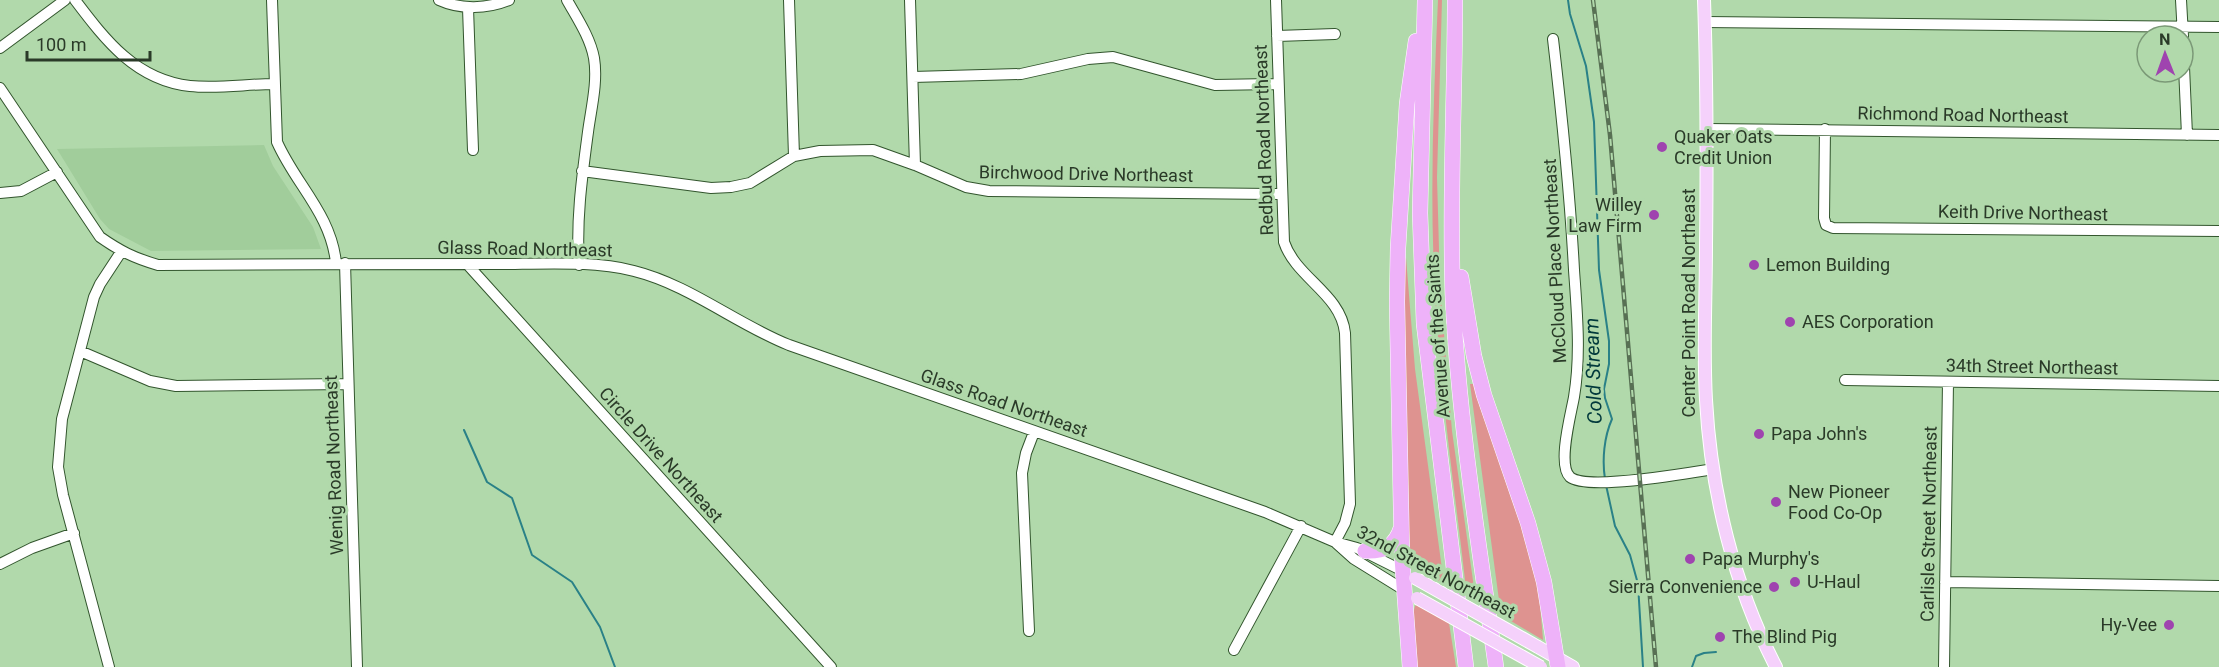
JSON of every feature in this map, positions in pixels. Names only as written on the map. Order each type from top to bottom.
[{"type":"highway","name":"Avenue of the Saints","points":[[1455,0],[1451,209],[1453,301],[1460,396],[1496,667]]},
{"type":"highway","name":"Avenue of the Saints","points":[[1425,2],[1420,213],[1424,324],[1466,667]]},
{"type":"highway","points":[[1410,667],[1409,575],[1402,525],[1397,333],[1398,248],[1407,104],[1415,45],[1425,2]]},
{"type":"highway","points":[[1451,209],[1474,356],[1484,395],[1536,551],[1550,610],[1557,662]]},
{"type":"highway","points":[[1365,551],[1382,550],[1391,546],[1399,536],[1402,525]]},
{"type":"main road","name":"Center Point Road Northeast","points":[[1704,0],[1707,129],[1706,401],[1714,469],[1737,571],[1761,636],[1776,667]]},
{"type":"main road","name":"32nd Street Northeast","points":[[1409,575],[1538,647],[1557,662],[1573,667]]},
{"type":"main road","name":"32nd Street Northeast","points":[[1410,594],[1541,667]]},
{"type":"street","points":[[0,48],[65,0]]},
{"type":"street","points":[[75,0],[117,51],[134,66],[153,76],[173,83],[192,86],[274,84]]},
{"type":"street","name":"Wenig Road Northeast","points":[[272,0],[278,142],[283,154],[319,210],[331,234],[340,263],[348,384],[357,667]]},
{"type":"street","points":[[439,0],[468,8],[487,7],[508,0]]},
{"type":"street","points":[[567,0],[588,40],[594,59],[594,82],[582,171],[577,234],[579,265]]},
{"type":"street","points":[[789,0],[794,156]]},
{"type":"street","points":[[910,0],[915,165]]},
{"type":"street","name":"Redbud Road Northeast","points":[[1275,0],[1282,228],[1288,255],[1333,303],[1344,323],[1350,504],[1345,523],[1335,542]]},
{"type":"street","points":[[2181,0],[2182,24]]},
{"type":"street","points":[[468,8],[473,150]]},
{"type":"street","points":[[1705,22],[2135,31]]},
{"type":"street","points":[[2195,30],[2219,27]]},
{"type":"street","points":[[1277,36],[1335,34]]},
{"type":"street","name":"McCloud Place Northeast","points":[[1554,39],[1569,185],[1578,343],[1576,383],[1565,458],[1566,470],[1578,482],[1588,482],[1651,478],[1714,469]]},
{"type":"street","points":[[913,77],[1021,74],[1089,59],[1113,57],[1215,85],[1278,84]]},
{"type":"street","points":[[2185,84],[2187,135]]},
{"type":"street","name":"Glass Road Northeast","points":[[0,88],[100,237],[121,252],[158,265],[340,263],[618,267],[667,281],[762,334],[1301,525],[1335,542]]},
{"type":"street","name":"Richmond Road Northeast","points":[[1707,129],[2219,135]]},
{"type":"street","name":"Keith Drive Northeast","points":[[1825,129],[1824,218],[1826,225],[1833,228],[2219,231]]},
{"type":"street","name":"Birchwood Drive Northeast","points":[[582,171],[721,188],[750,183],[794,156],[820,151],[873,150],[966,187],[989,191],[1281,194]]},
{"type":"street","points":[[0,193],[21,191],[57,172]]},
{"type":"street","points":[[110,667],[58,467],[62,419],[94,297],[121,252]]},
{"type":"street","name":"Circle Drive Northeast","points":[[467,264],[831,667]]},
{"type":"street","points":[[80,351],[150,381],[176,386],[348,384]]},
{"type":"street","name":"34th Street Northeast","points":[[1845,380],[2219,386]]},
{"type":"street","name":"Carlisle Street Northeast","points":[[1944,667],[1948,382]]},
{"type":"street","points":[[1029,631],[1022,473],[1034,432]]},
{"type":"street","points":[[1234,650],[1301,525]]},
{"type":"street","points":[[0,564],[32,548],[74,533]]},
{"type":"street","name":"32nd Street Northeast","points":[[1335,542],[1365,551],[1409,575]]},
{"type":"street","name":"32nd Street Northeast","points":[[1335,542],[1354,559],[1410,594]]},
{"type":"street","points":[[1945,582],[2219,586]]},
{"type":"shaded area","points":[[1438,0],[1442,0],[1437,177],[1440,285],[1452,431],[1476,602],[1467,597],[1443,394],[1436,313],[1432,170]]},
{"type":"shaded area","points":[[264,145],[273,166],[313,227],[321,249],[151,251],[109,229],[100,219],[57,149]]},
{"type":"shaded area","points":[[1404,258],[1406,258],[1415,369],[1444,584],[1407,563],[1410,550],[1404,439]]},
{"type":"shaded area","points":[[1470,384],[1475,384],[1531,547],[1538,580],[1543,640],[1501,615]]},
{"type":"shaded area","points":[[1418,604],[1449,623],[1456,667],[1416,667],[1412,618],[1415,606]]},
{"type":"waterway","name":"Cold Stream","points":[[1568,0],[1586,66],[1594,122],[1599,270],[1609,341],[1609,364],[1604,389],[1612,419],[1604,449],[1605,479]]},
{"type":"waterway","points":[[464,430],[487,482],[512,498],[532,555],[572,582],[600,627],[615,667]]},
{"type":"waterway","name":"Cold Stream","points":[[1606,485],[1615,526],[1630,555],[1638,584],[1643,667]]},
{"type":"waterway","points":[[1692,667],[1696,656],[1716,652]]},
{"type":"railway","points":[[1593,0],[1610,135],[1656,667]]},
{"type":"place","name":"Quaker Oats Credit Union","points":[[1662,147]]},
{"type":"place","name":"Willey Law Firm","points":[[1654,215]]},
{"type":"place","name":"Lemon Building","points":[[1754,265]]},
{"type":"place","name":"AES Corporation","points":[[1790,322]]},
{"type":"place","name":"Papa John's","points":[[1759,434]]},
{"type":"place","name":"New Pioneer Food Co-Op","points":[[1776,502]]},
{"type":"place","name":"Papa Murphy's","points":[[1690,559]]},
{"type":"place","name":"U-Haul","points":[[1795,582]]},
{"type":"place","name":"Sierra Convenience","points":[[1774,587]]},
{"type":"place","name":"Hy-Vee","points":[[2169,625]]},
{"type":"place","name":"The Blind Pig","points":[[1720,637]]}]
